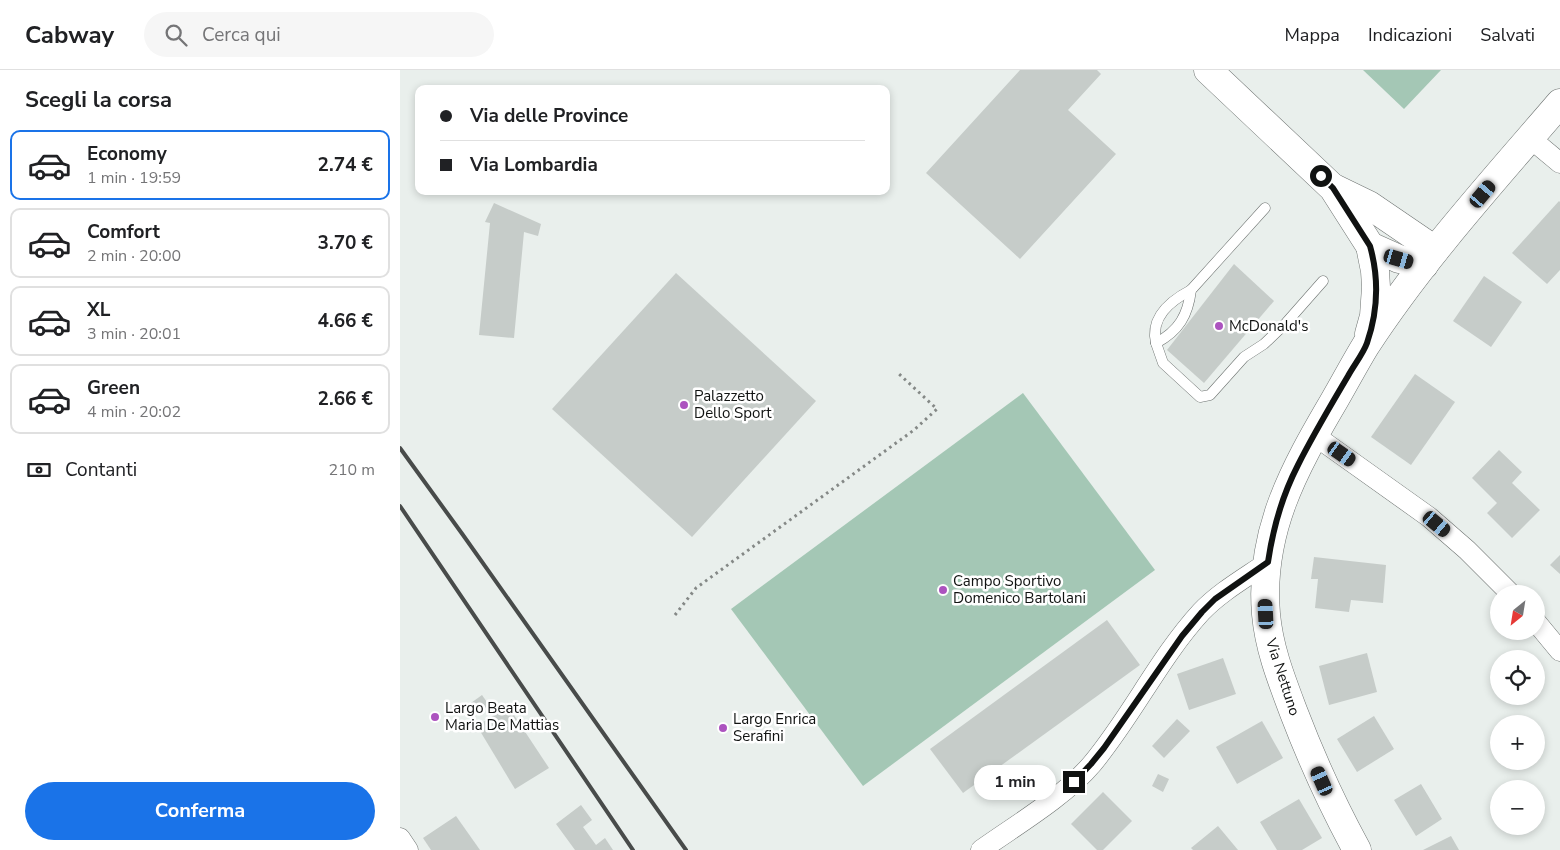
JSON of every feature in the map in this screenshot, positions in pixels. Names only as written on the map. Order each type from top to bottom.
[{"type":"street","points":[[1208,70],[1333,188],[1370,246],[1375,271],[1376,302],[1366,345]]},
{"type":"street","name":"Via Nettuno","points":[[1357,850],[1314,764],[1277,667],[1266,614],[1268,562],[1274,526],[1297,465],[1366,345],[1430,257],[1560,103]]},
{"type":"street","points":[[1530,138],[1560,163]]},
{"type":"street","points":[[1333,188],[1368,206],[1430,257]]},
{"type":"street","points":[[1370,246],[1399,259],[1430,257]]},
{"type":"street","points":[[1314,435],[1429,517],[1472,554],[1502,585]]},
{"type":"street","points":[[981,850],[1055,797],[1083,773],[1104,748],[1182,636],[1202,612],[1215,599],[1268,562]]},
{"type":"street","points":[[1545,633],[1560,651]]},
{"type":"lane","points":[[1265,208],[1192,290],[1177,297],[1157,321],[1154,332],[1163,363],[1200,397],[1210,395],[1244,358],[1264,344],[1286,323],[1323,281]]},
{"type":"lane","points":[[1156,343],[1168,337],[1180,323],[1189,307],[1192,290]]},
{"type":"path","points":[[674,615],[696,588],[914,430],[936,409],[898,373]]},
{"type":"green space","points":[[1363,70],[1441,70],[1404,109]]},
{"type":"green space","name":"Campo Sportivo Domenico Bartolani","points":[[1023,393],[1155,570],[863,786],[731,609]]},
{"type":"building","points":[[1020,70],[1097,70],[1101,74],[1068,110],[1116,154],[1020,259],[926,173]]},
{"type":"building","points":[[1559,201],[1560,270],[1547,284],[1512,253]]},
{"type":"building","points":[[494,203],[541,224],[538,236],[524,232],[514,338],[479,335],[490,223],[485,222]]},
{"type":"building","name":"McDonald's","points":[[1234,264],[1274,301],[1204,383],[1167,350]]},
{"type":"building","name":"Palazzetto Dello Sport","points":[[676,273],[816,401],[692,537],[552,409]]},
{"type":"building","points":[[1484,276],[1522,302],[1491,347],[1453,321]]},
{"type":"building","points":[[1415,374],[1455,402],[1411,465],[1371,437]]},
{"type":"building","points":[[1499,450],[1522,472],[1512,483],[1540,510],[1512,538],[1487,513],[1497,503],[1472,478]]},
{"type":"building","points":[[1560,555],[1560,574],[1550,565]]},
{"type":"building","points":[[1314,557],[1386,565],[1383,603],[1351,600],[1349,612],[1315,608],[1318,579],[1311,579]]},
{"type":"building","points":[[1107,620],[1140,665],[963,793],[930,749]]},
{"type":"building","points":[[1367,653],[1377,692],[1329,705],[1319,666]]},
{"type":"building","points":[[1223,658],[1236,694],[1189,710],[1177,674]]},
{"type":"building","points":[[482,695],[489,705],[472,718],[464,708]]},
{"type":"building","points":[[508,706],[549,768],[515,789],[477,726]]},
{"type":"building","points":[[1374,716],[1394,749],[1357,772],[1337,739]]},
{"type":"building","points":[[1177,719],[1190,731],[1164,758],[1152,746]]},
{"type":"building","points":[[1262,721],[1283,758],[1237,784],[1216,747]]},
{"type":"building","points":[[1158,774],[1169,779],[1163,792],[1152,786]]},
{"type":"building","points":[[1421,784],[1442,819],[1416,836],[1394,800]]},
{"type":"building","points":[[1103,792],[1132,821],[1103,850],[1097,850],[1071,824]]},
{"type":"building","points":[[1299,799],[1322,838],[1302,850],[1277,850],[1260,822]]},
{"type":"building","points":[[581,805],[592,820],[583,827],[596,845],[605,838],[613,850],[575,850],[556,824]]},
{"type":"building","points":[[456,816],[480,850],[431,850],[423,838]]},
{"type":"building","points":[[1218,826],[1238,850],[1193,850],[1191,848]]},
{"type":"building","points":[[1451,836],[1459,850],[1423,850]]},
{"type":"railway","points":[[400,448],[686,850]]},
{"type":"railway","points":[[400,506],[633,850]]},
{"type":"place","name":"McDonald's","points":[[1219,326]]},
{"type":"place","name":"Palazzetto Dello Sport","points":[[684,405]]},
{"type":"place","name":"Campo Sportivo Domenico Bartolani","points":[[943,590]]},
{"type":"place","name":"Largo Beata Maria De Mattias","points":[[435,717]]},
{"type":"place","name":"Largo Enrica Serafini","points":[[723,728]]},
{"type":"route","points":[[1074,782],[1104,748],[1190,625],[1215,599],[1268,562],[1274,526],[1286,489],[1297,465],[1366,345],[1376,302],[1373,255],[1370,246],[1333,188],[1321,176]]}]
